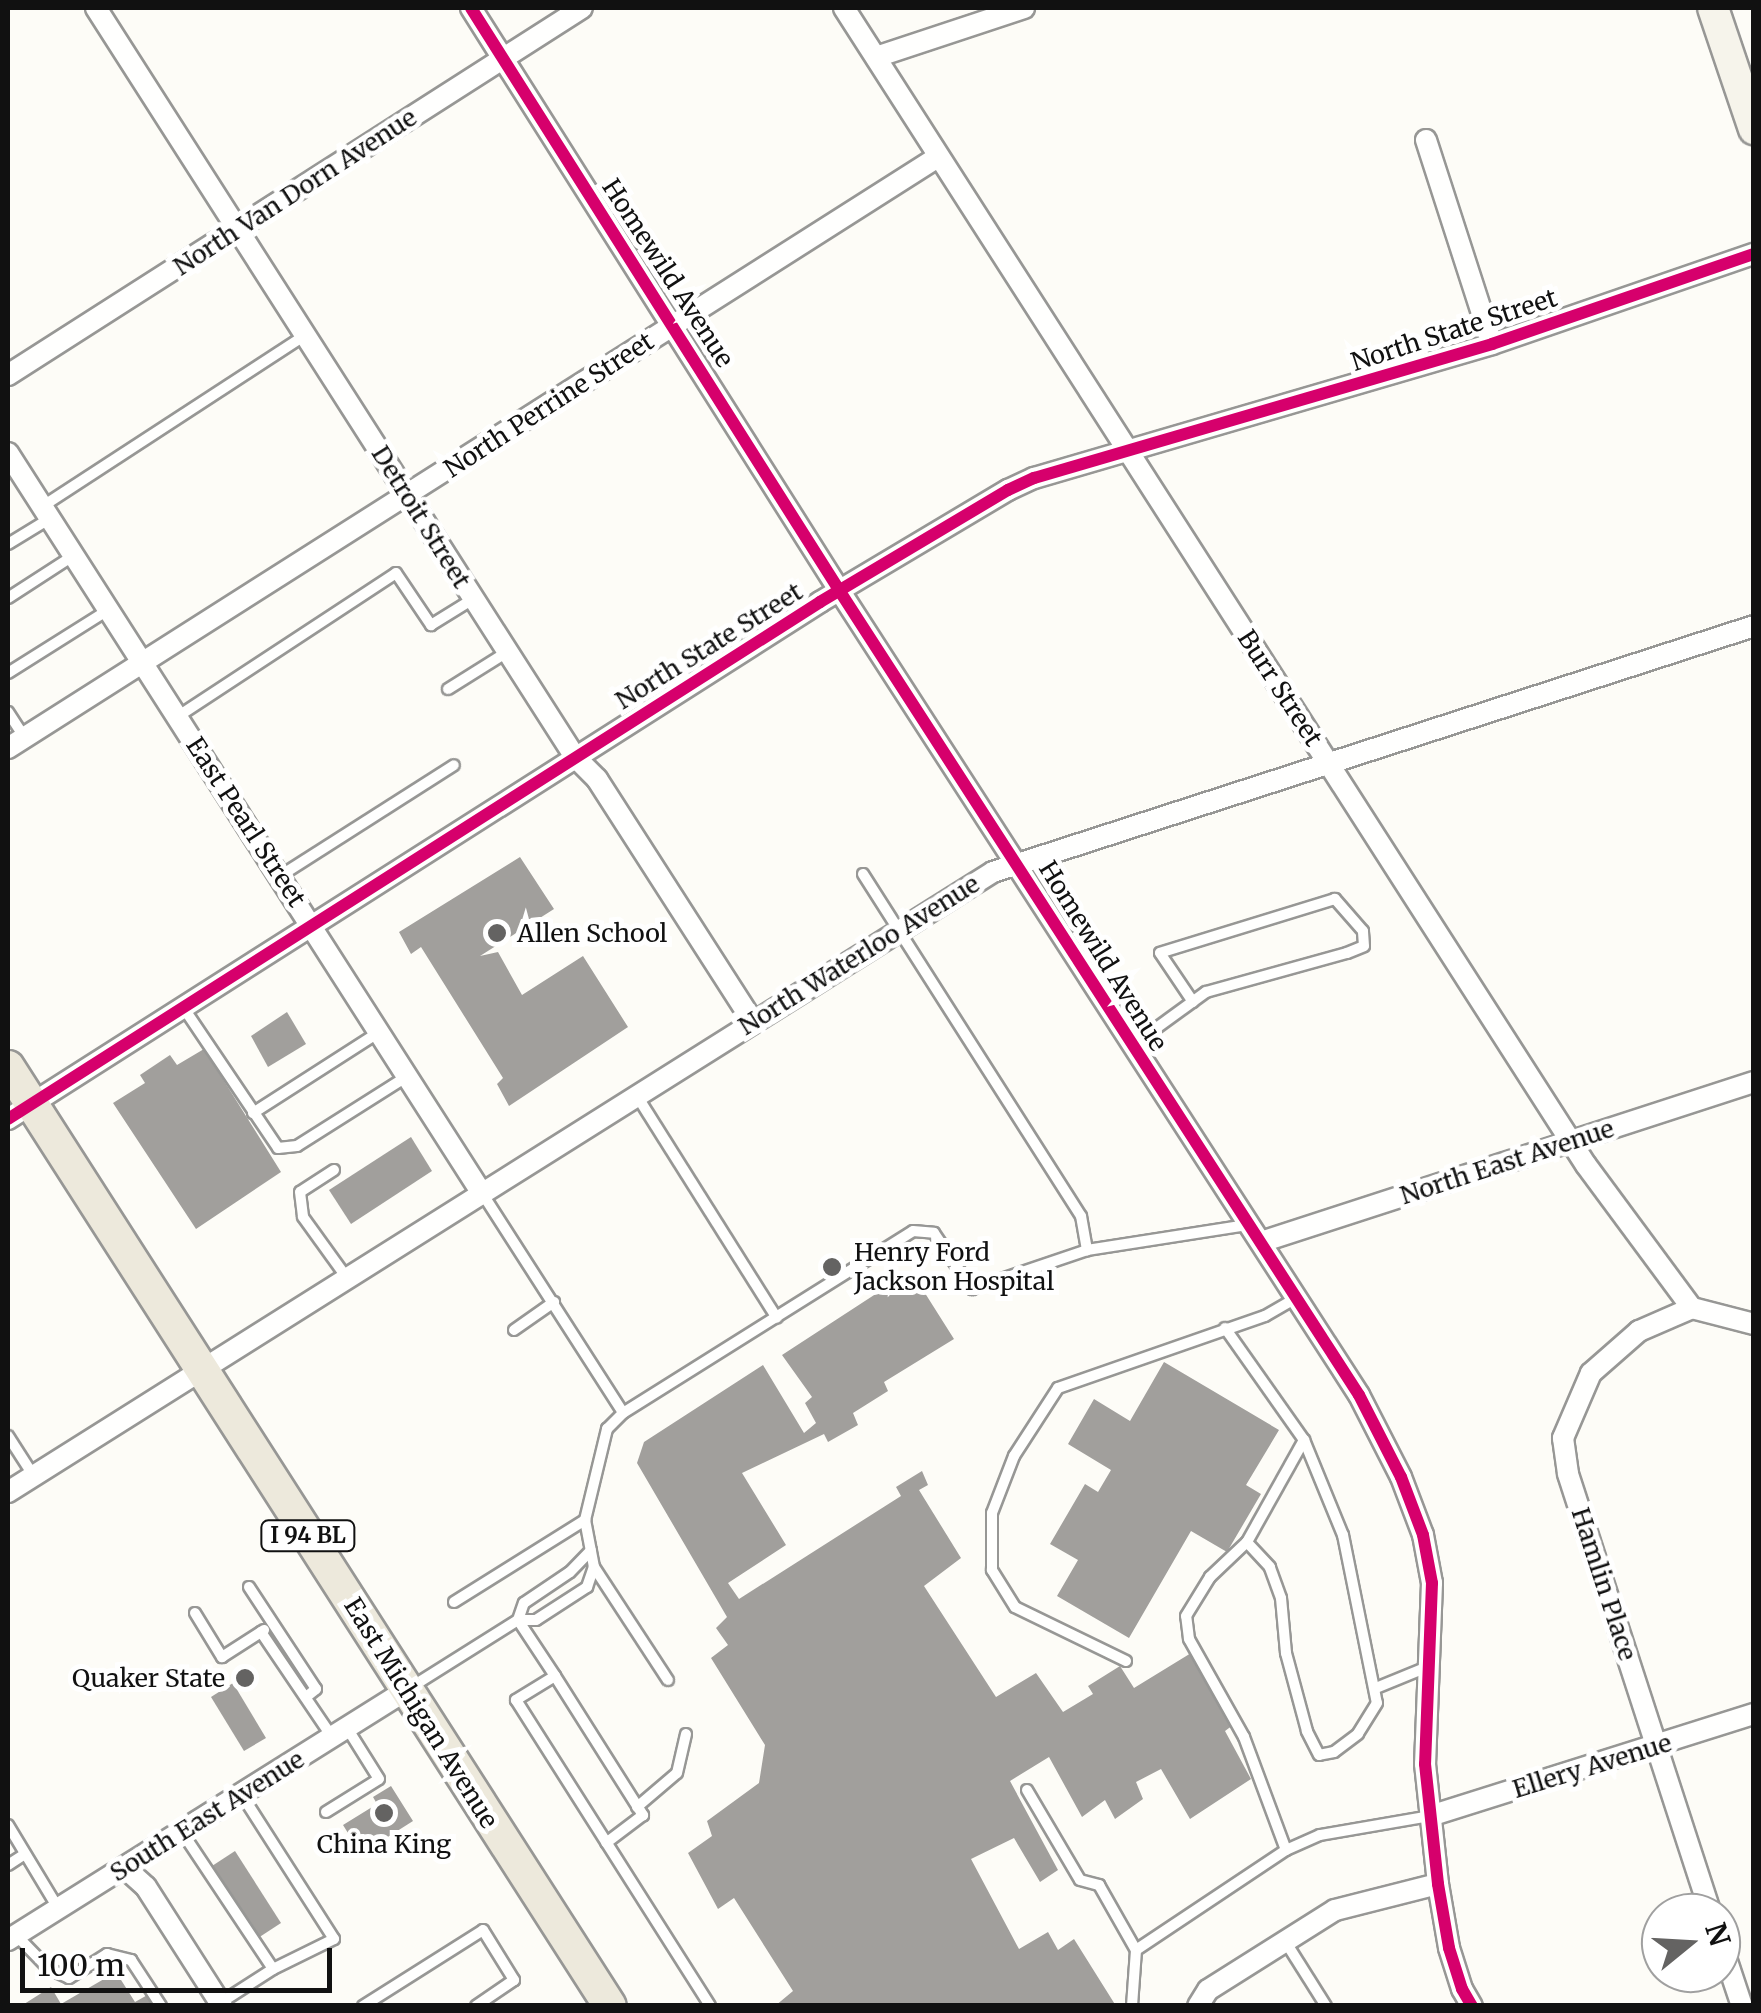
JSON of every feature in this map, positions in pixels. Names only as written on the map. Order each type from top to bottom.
[{"type":"main road","name":"East Michigan Avenue","points":[[8,1067],[19,1112],[203,1372],[610,2006]]},
{"type":"street","name":"Detroit Street","points":[[96,8],[575,757],[597,779],[753,1022]]},
{"type":"street","name":"Homewild Avenue","points":[[471,8],[675,324],[839,590],[1359,1395],[1401,1477],[1422,1534],[1432,1584],[1426,1764],[1438,1884],[1449,1948],[1462,1989],[1472,2006]]},
{"type":"street","name":"North Van Dorn Avenue","points":[[8,375],[582,8]]},
{"type":"street","name":"Burr Street","points":[[844,8],[1571,1140],[1692,1308]]},
{"type":"street","points":[[876,57],[1024,8]]},
{"type":"street","points":[[1713,8],[1754,129]]},
{"type":"street","points":[[1426,140],[1492,344]]},
{"type":"street","name":"North Perrine Street","points":[[16,743],[938,156]]},
{"type":"street","name":"North State Street","points":[[19,1112],[839,590],[1008,490],[1034,478],[1492,344],[1754,254]]},
{"type":"street","name":"East Pearl Street","points":[[8,453],[481,1192]]},
{"type":"street","name":"North Waterloo Avenue","points":[[8,1492],[203,1372],[898,928],[1017,861],[1754,626]]},
{"type":"street","name":"North East Avenue","points":[[1262,1242],[1754,1082]]},
{"type":"street","points":[[1692,1308],[1754,1324]]},
{"type":"street","name":"Hamlin Place","points":[[1692,1308],[1639,1331],[1590,1373],[1563,1438],[1568,1474],[1704,1893]]},
{"type":"street","name":"South East Avenue","points":[[12,1938],[407,1690]]},
{"type":"street","name":"Ellery Avenue","points":[[1430,1816],[1754,1714]]},
{"type":"street","points":[[125,1868],[146,1886],[221,2004]]},
{"type":"street","points":[[1198,2006],[1208,1990],[1335,1910],[1438,1884]]},
{"type":"lane","points":[[8,544],[46,513],[306,335]]},
{"type":"lane","points":[[8,598],[73,556]]},
{"type":"lane","points":[[177,717],[396,573],[430,625],[473,598]]},
{"type":"lane","points":[[8,674],[108,610]]},
{"type":"lane","points":[[448,690],[508,652]]},
{"type":"lane","points":[[8,712],[16,743]]},
{"type":"lane","points":[[280,876],[454,765]]},
{"type":"lane","points":[[863,874],[1080,1216],[1087,1250]]},
{"type":"lane","points":[[1133,1045],[1193,1002],[1206,992],[1347,954],[1364,946],[1363,931],[1335,899],[1160,953],[1193,1002]]},
{"type":"lane","points":[[183,1006],[278,1148],[297,1146],[408,1076]]},
{"type":"lane","points":[[253,1113],[380,1031]]},
{"type":"lane","points":[[636,1095],[777,1318]]},
{"type":"lane","points":[[334,1170],[300,1192],[303,1217],[347,1279]]},
{"type":"lane","points":[[481,1192],[623,1414]]},
{"type":"lane","points":[[407,1690],[518,1620],[536,1620],[579,1594],[592,1579],[594,1568],[585,1520],[607,1429],[623,1414],[913,1231],[934,1234],[972,1289],[1036,1264],[1087,1250],[1248,1224]]},
{"type":"lane","points":[[1126,1660],[1015,1606],[992,1570],[992,1513],[1014,1456],[1058,1388],[1265,1316],[1296,1297]]},
{"type":"lane","points":[[514,1330],[554,1302]]},
{"type":"lane","points":[[1225,1328],[1304,1440],[1344,1534],[1377,1703],[1358,1734],[1334,1752],[1320,1755],[1306,1731],[1286,1653],[1280,1598],[1270,1567],[1247,1542]]},
{"type":"lane","points":[[8,1436],[34,1475]]},
{"type":"lane","points":[[1286,1850],[1244,1737],[1189,1639],[1186,1616],[1210,1577],[1247,1542],[1304,1440]]},
{"type":"lane","points":[[454,1602],[585,1520]]},
{"type":"lane","points":[[518,1620],[524,1603],[570,1572],[591,1550]]},
{"type":"lane","points":[[594,1568],[668,1680]]},
{"type":"lane","points":[[249,1588],[316,1690],[306,1697]]},
{"type":"lane","points":[[194,1613],[222,1657],[273,1624]]},
{"type":"lane","points":[[518,1620],[643,1815],[606,1843]]},
{"type":"lane","points":[[261,1632],[306,1697],[378,1779],[326,1812]]},
{"type":"lane","points":[[1376,1688],[1430,1666]]},
{"type":"lane","points":[[555,1676],[516,1700],[710,2006]]},
{"type":"lane","points":[[637,1806],[678,1773],[686,1734]]},
{"type":"lane","points":[[1027,1790],[1080,1880],[1099,1886],[1136,1950],[1132,2006]]},
{"type":"lane","points":[[221,2004],[273,1969],[334,1940],[242,1795]]},
{"type":"lane","points":[[1136,1950],[1286,1850],[1320,1835],[1430,1816]]},
{"type":"lane","points":[[8,1825],[58,1909]]},
{"type":"lane","points":[[182,1832],[273,1969]]},
{"type":"lane","points":[[8,1865],[25,1854]]},
{"type":"lane","points":[[363,2006],[482,1930],[514,1980],[476,2006]]},
{"type":"lane","points":[[12,1938],[49,1969],[70,1978],[107,1954],[132,1960],[161,2006]]},
{"type":"lane","points":[[1285,1940],[1326,2006]]},
{"type":"building","points":[[520,857],[554,909],[480,956],[498,952],[522,995],[583,956],[628,1027],[509,1106],[497,1084],[503,1078],[421,947],[411,954],[399,932]]},
{"type":"building","points":[[287,1012],[306,1044],[268,1067],[251,1036]]},
{"type":"building","points":[[204,1049],[281,1172],[196,1229],[113,1103],[145,1083],[140,1075],[170,1055],[177,1065]]},
{"type":"building","points":[[411,1137],[432,1171],[351,1224],[329,1190]]},
{"type":"building","points":[[911,1271],[954,1339],[884,1382],[888,1391],[853,1413],[858,1425],[828,1442],[824,1434],[742,1473],[786,1545],[728,1583],[739,1599],[901,1496],[896,1487],[922,1471],[928,1485],[919,1490],[961,1558],[924,1586],[996,1697],[1036,1673],[1063,1712],[1093,1694],[1088,1686],[1120,1666],[1134,1688],[1196,1650],[1237,1722],[1225,1731],[1251,1779],[1190,1819],[1161,1769],[1136,1782],[1143,1799],[1115,1819],[1105,1800],[1082,1817],[1049,1757],[1010,1781],[1058,1870],[1040,1882],[1014,1838],[971,1859],[1019,1949],[1048,1932],[1058,1950],[1074,1939],[1116,2006],[775,2006],[793,1991],[734,1898],[718,1909],[688,1853],[712,1836],[707,1821],[759,1783],[765,1745],[711,1658],[728,1645],[716,1628],[727,1617],[637,1463],[644,1442],[763,1365],[804,1433],[816,1423],[805,1403],[812,1397],[782,1355]]},
{"type":"building","points":[[1164,1362],[1279,1430],[1246,1485],[1261,1494],[1227,1552],[1191,1531],[1129,1638],[1057,1596],[1078,1560],[1050,1544],[1085,1484],[1098,1492],[1111,1470],[1068,1444],[1094,1399],[1130,1421]]},
{"type":"building","points":[[233,1683],[266,1738],[244,1751],[211,1697]]},
{"type":"building","points":[[391,1786],[413,1821],[361,1854],[343,1825],[377,1804],[373,1797]]},
{"type":"building","points":[[235,1851],[281,1923],[258,1938],[212,1866]]},
{"type":"building","points":[[116,1972],[135,2002],[151,1993],[158,2006],[21,2006],[51,1987],[61,2004]]},
{"type":"cycle path","points":[[471,8],[839,590],[1359,1395],[1401,1477],[1423,1535],[1432,1583],[1425,1764],[1438,1884],[1449,1948],[1462,1989],[1472,2006]]},
{"type":"cycle path","points":[[8,1119],[820,602],[1008,490],[1034,478],[1492,344],[1754,254]]},
{"type":"place","name":"Allen School","points":[[497,933]]},
{"type":"place","name":"Henry Ford Jackson Hospital","points":[[832,1267]]},
{"type":"place","name":"Quaker State","points":[[245,1678]]},
{"type":"place","name":"China King","points":[[384,1813]]}]
